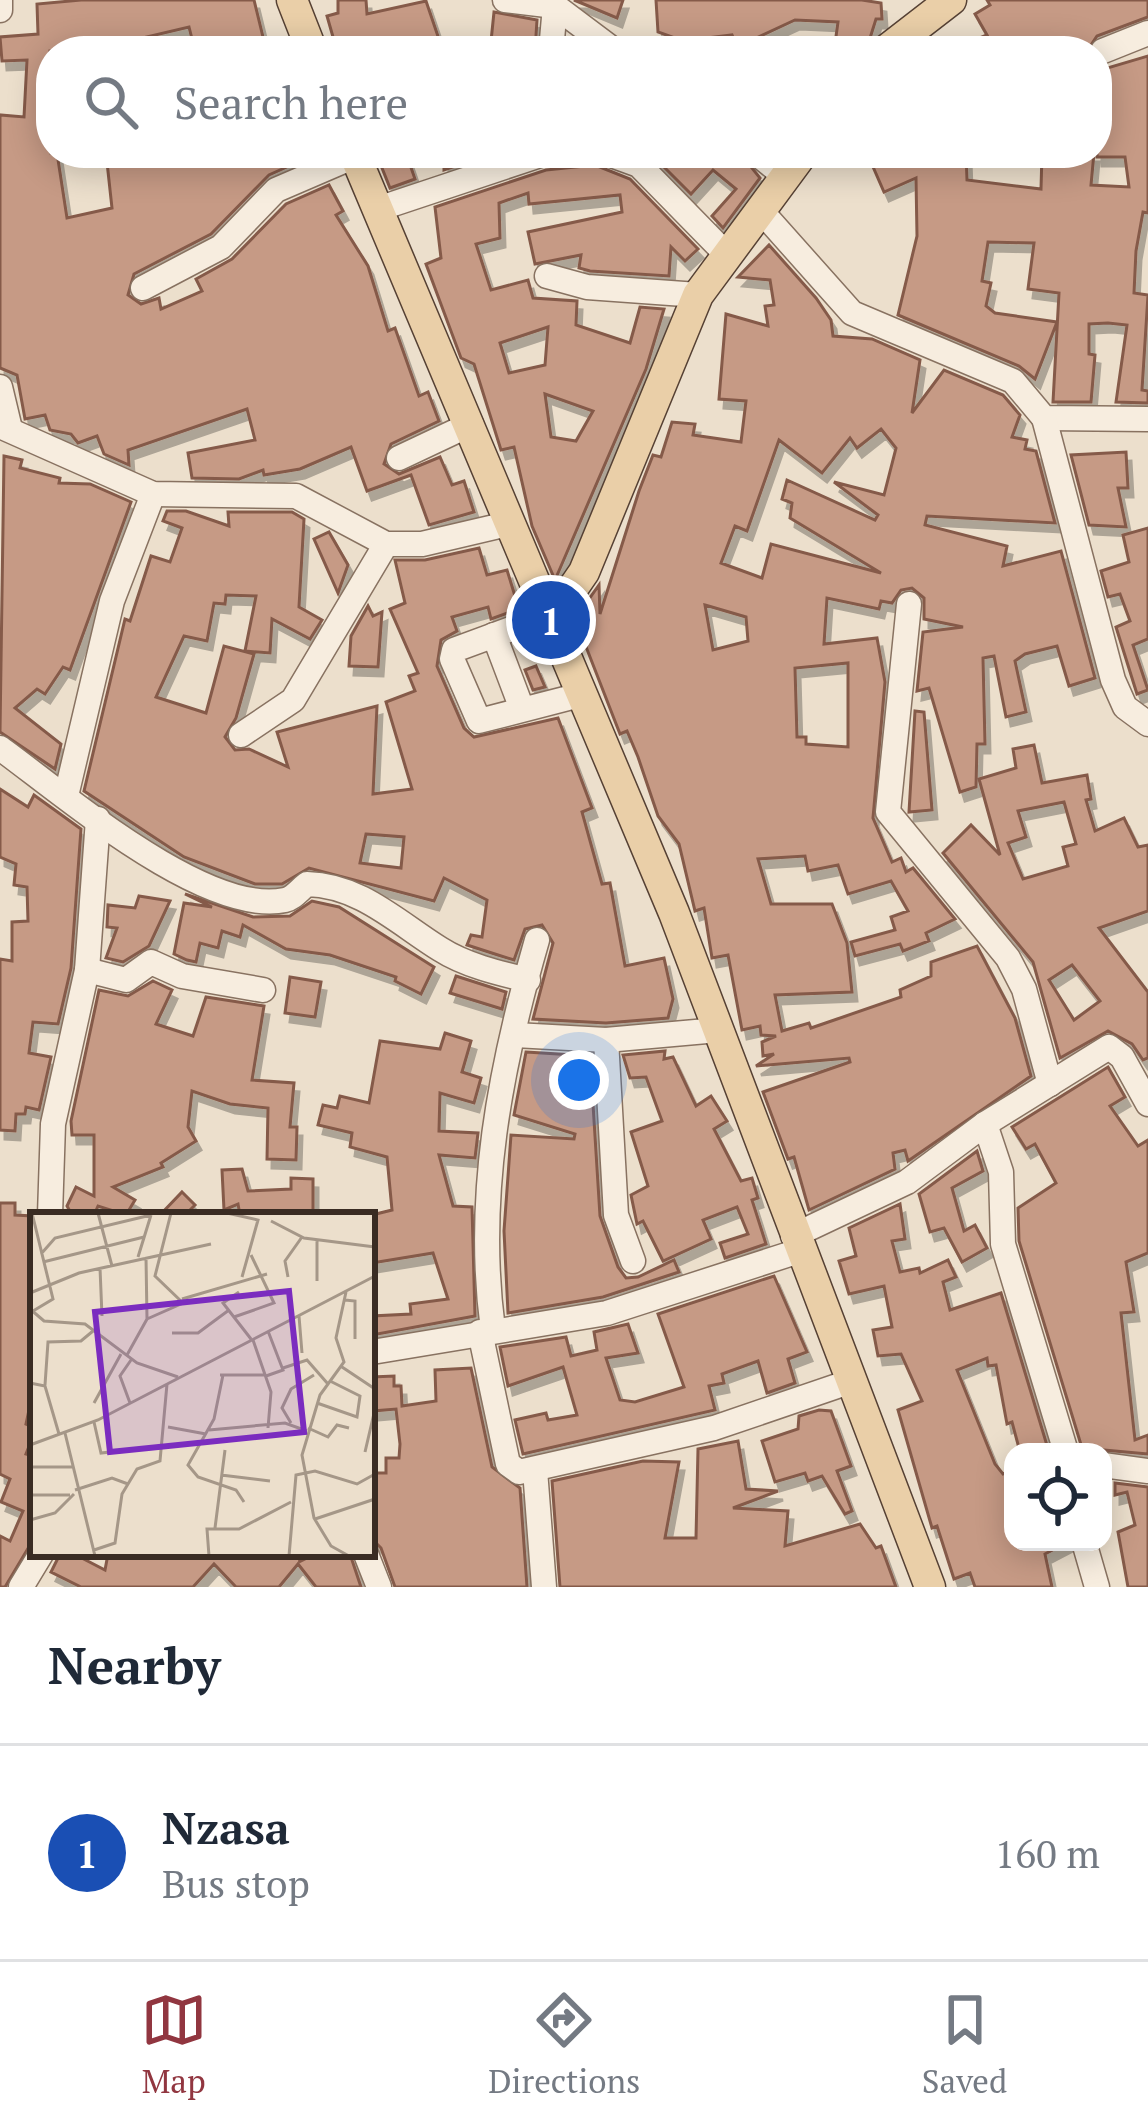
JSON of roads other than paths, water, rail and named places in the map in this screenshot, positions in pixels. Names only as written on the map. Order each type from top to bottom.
[{"type":"main road","points":[[292,0],[306,36]]},
{"type":"main road","points":[[904,36],[951,0]]},
{"type":"main road","points":[[361,168],[584,694],[930,1587]]},
{"type":"main road","points":[[549,617],[584,572],[698,295],[793,168]]},
{"type":"street","points":[[0,0],[0,10]]},
{"type":"street","points":[[505,0],[554,6],[602,36]]},
{"type":"street","points":[[551,36],[554,6]]},
{"type":"street","points":[[1112,47],[1148,33]]},
{"type":"street","points":[[143,288],[221,247],[276,190],[324,168]]},
{"type":"street","points":[[378,209],[501,168]]},
{"type":"street","points":[[642,168],[727,255]]},
{"type":"street","points":[[762,212],[852,314],[1013,381],[1044,418],[1114,680],[1125,707],[1148,724]]},
{"type":"street","points":[[547,276],[587,287],[698,295]]},
{"type":"street","points":[[0,387],[5,427],[154,494],[296,496],[386,544],[422,544],[512,524]]},
{"type":"street","points":[[1044,418],[1148,418]]},
{"type":"street","points":[[399,458],[471,424]]},
{"type":"street","points":[[66,796],[112,601],[154,494]]},
{"type":"street","points":[[241,735],[293,700],[386,544]]},
{"type":"street","points":[[909,604],[888,812],[1008,958],[1024,989],[1050,1084]]},
{"type":"street","points":[[549,617],[454,650],[452,659],[472,713],[478,721],[584,694]]},
{"type":"street","points":[[494,635],[522,709]]},
{"type":"street","points":[[0,748],[161,865],[199,882],[272,900],[291,898],[307,884],[328,887],[394,914],[459,958],[528,980]]},
{"type":"street","points":[[50,1212],[57,1097],[87,970],[98,818]]},
{"type":"street","points":[[538,940],[491,1143],[484,1214],[487,1331],[508,1465],[519,1472],[535,1470],[714,1428],[852,1381]]},
{"type":"street","points":[[87,970],[126,980],[151,962],[182,976],[263,990]]},
{"type":"street","points":[[515,1035],[606,1040],[718,1030]]},
{"type":"street","points":[[606,1040],[616,1215],[633,1262]]},
{"type":"street","points":[[375,1351],[625,1308],[796,1243],[907,1182],[985,1124],[1109,1047],[1123,1057],[1145,1093]]},
{"type":"street","points":[[985,1124],[1001,1172],[1003,1244],[1063,1443]]},
{"type":"street","points":[[1112,1466],[1148,1471]]},
{"type":"street","points":[[535,1470],[544,1587]]},
{"type":"street","points":[[1087,1551],[1097,1587]]},
{"type":"street","points":[[21,1587],[39,1557]]},
{"type":"street","points":[[367,1557],[379,1587]]},
{"type":"place","name":"Nzasa","points":[[551,620]]}]
